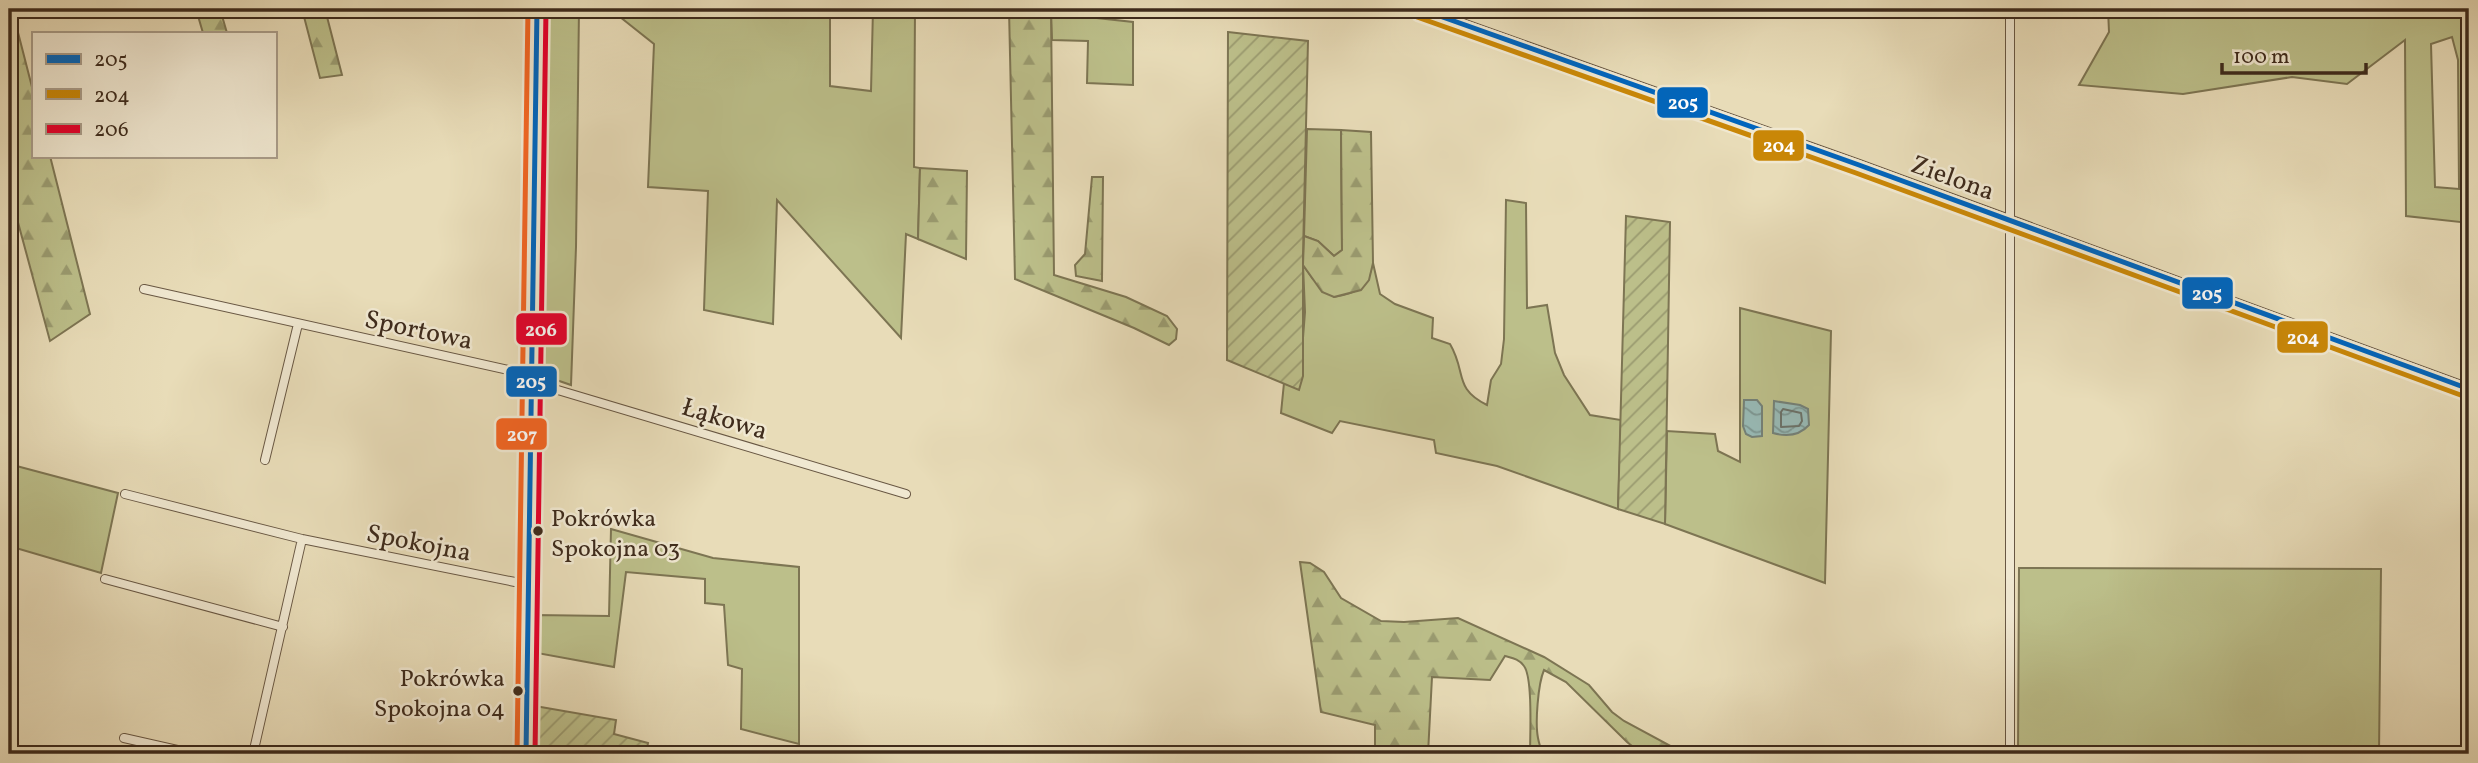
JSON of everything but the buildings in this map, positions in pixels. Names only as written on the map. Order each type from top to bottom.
[{"type":"main road","points":[[526,754],[537,9]]},
{"type":"street","name":"Zielona","points":[[1420,9],[2469,389]]},
{"type":"street","points":[[2010,9],[2010,754]]},
{"type":"street","name":"Sportowa","points":[[144,289],[531,379]]},
{"type":"street","points":[[265,460],[298,324]]},
{"type":"street","name":"Łąkowa","points":[[531,379],[906,494]]},
{"type":"street","name":"Spokojna","points":[[125,494],[302,539],[528,583]]},
{"type":"street","points":[[253,754],[302,539]]},
{"type":"street","points":[[105,579],[283,627]]},
{"type":"street","points":[[124,738],[195,754]]},
{"type":"green space","points":[[9,9],[12,9],[32,87],[32,158],[51,158],[90,314],[50,341],[9,189]]},
{"type":"green space","points":[[196,9],[220,9],[227,32],[203,32]]},
{"type":"green space","points":[[302,9],[325,9],[342,75],[320,78]]},
{"type":"green space","points":[[541,9],[579,9],[571,385],[539,374]]},
{"type":"green space","points":[[610,9],[805,9],[805,12],[830,15],[830,86],[871,91],[873,9],[915,9],[914,167],[920,168],[918,239],[906,234],[901,338],[777,200],[773,324],[704,310],[708,191],[648,187],[654,44]]},
{"type":"green space","points":[[1009,9],[1051,13],[1054,275],[1126,297],[1167,316],[1177,329],[1176,339],[1169,345],[1015,279]]},
{"type":"green space","points":[[2108,9],[2469,9],[2469,223],[2406,216],[2405,40],[2347,84],[2292,77],[2183,94],[2079,85],[2109,32]],"holes":[[[2452,37],[2458,60],[2459,189],[2435,187],[2431,44]]]},
{"type":"green space","points":[[1051,13],[1133,22],[1133,85],[1087,83],[1088,41],[1052,40]]},
{"type":"green space","points":[[1228,32],[1308,41],[1303,376],[1299,390],[1227,360]]},
{"type":"green space","points":[[1307,129],[1341,130],[1342,250],[1334,256],[1318,241],[1304,236]]},
{"type":"green space","points":[[1341,130],[1371,132],[1373,263],[1369,280],[1361,290],[1334,297],[1322,292],[1303,265],[1304,236],[1318,241],[1334,256],[1342,250]]},
{"type":"green space","points":[[920,168],[967,171],[966,259],[918,239]]},
{"type":"green space","points":[[1092,177],[1103,177],[1102,281],[1076,276],[1075,265],[1085,254]]},
{"type":"green space","points":[[1506,200],[1526,203],[1527,308],[1547,305],[1555,353],[1564,375],[1590,415],[1621,420],[1618,509],[1497,466],[1436,453],[1434,440],[1340,421],[1332,433],[1281,413],[1284,383],[1299,389],[1305,312],[1303,265],[1313,279],[1334,297],[1361,288],[1368,279],[1373,263],[1380,294],[1395,304],[1433,318],[1432,338],[1450,344],[1465,386],[1476,399],[1487,405],[1491,380],[1501,364],[1504,339]]},
{"type":"green space","points":[[1626,216],[1670,222],[1665,524],[1618,509]]},
{"type":"green space","points":[[1740,308],[1831,331],[1825,583],[1665,524],[1667,431],[1715,434],[1718,451],[1740,462]]},
{"type":"green space","points":[[9,464],[118,493],[101,573],[9,546]]},
{"type":"green space","points":[[611,529],[713,558],[799,567],[799,744],[741,729],[742,669],[728,665],[724,605],[705,603],[705,579],[626,572],[614,667],[537,653],[535,615],[609,616]]},
{"type":"green space","points":[[1300,562],[1310,563],[1324,572],[1341,598],[1381,621],[1458,618],[1544,657],[1589,685],[1612,712],[1624,721],[1678,750],[1680,754],[1642,754],[1566,682],[1544,670],[1537,714],[1538,740],[1542,754],[1530,754],[1530,695],[1527,673],[1520,662],[1505,656],[1490,680],[1432,677],[1428,754],[1375,754],[1375,725],[1321,712]]},
{"type":"green space","points":[[2019,568],[2381,569],[2379,754],[2018,754]]},
{"type":"green space","points":[[535,706],[616,720],[614,734],[648,743],[646,754],[534,754]]},
{"type":"water","points":[[1744,400],[1757,400],[1762,406],[1762,436],[1752,437],[1746,434],[1743,426]]},
{"type":"water","points":[[1774,401],[1808,409],[1809,425],[1793,435],[1773,433]]},
{"type":"transit line","name":"207","points":[[517,754],[528,9]]},
{"type":"transit line","name":"205","points":[[526,754],[537,9]]},
{"type":"transit line","name":"206","points":[[535,754],[546,9]]},
{"type":"transit line","name":"205","points":[[1420,9],[1859,165],[2469,389]]},
{"type":"transit line","name":"204","points":[[1417,17],[1856,173],[2466,397]]},
{"type":"place","name":"Pokrówka Spokojna 03","points":[[538,531]]},
{"type":"place","name":"Pokrówka Spokojna 04","points":[[518,691]]}]
